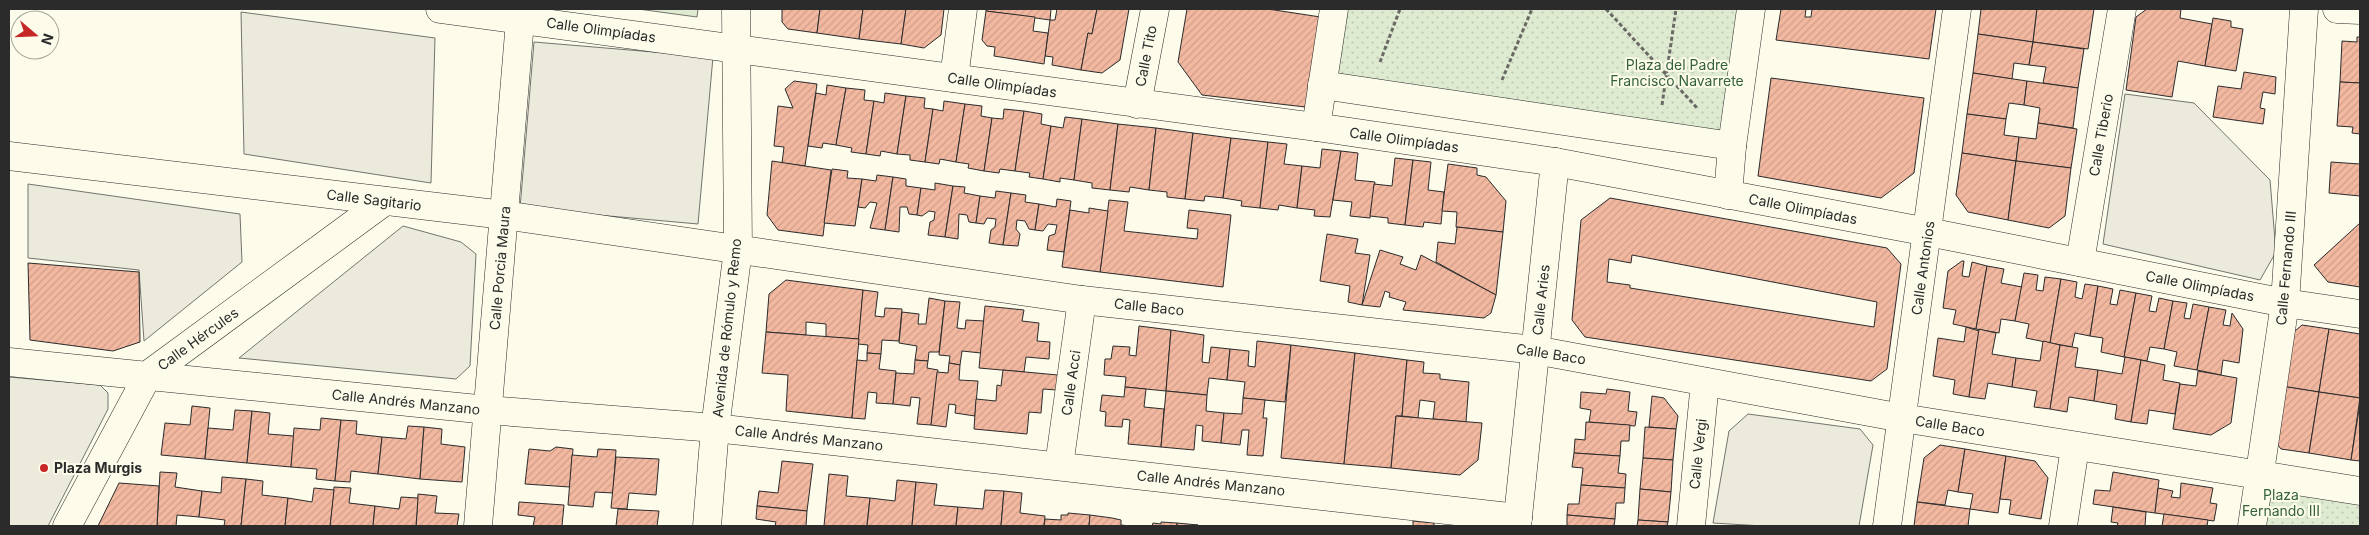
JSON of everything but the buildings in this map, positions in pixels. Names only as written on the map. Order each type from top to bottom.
[{"type":"street","name":"Calle Olimpíadas","points":[[440,9],[520,14],[736,48],[1316,127],[1555,162],[1928,232],[2285,303],[2360,314]]},
{"type":"street","name":"Avenida de Rómulo y Remo","points":[[707,526],[716,428],[738,250],[736,9]]},
{"type":"street","points":[[954,78],[963,9]]},
{"type":"street","name":"Calle Tito","points":[[1137,104],[1155,9]]},
{"type":"street","points":[[1316,127],[1334,9]]},
{"type":"street","points":[[1728,195],[1732,146],[1751,9]]},
{"type":"street","name":"Calle Antonios","points":[[1887,526],[1957,9]]},
{"type":"street","name":"Calle Tiberio","points":[[2080,262],[2122,9]]},
{"type":"street","name":"Calle Fernando III","points":[[2252,526],[2285,303],[2304,9]]},
{"type":"street","points":[[2338,9],[2360,10]]},
{"type":"street","name":"Calle Porcia Maura","points":[[478,526],[520,14]]},
{"type":"street","points":[[1322,85],[1732,146]]},
{"type":"street","name":"Calle Sagitario","points":[[9,156],[504,215],[738,250]]},
{"type":"street","name":"Calle Aries","points":[[1518,522],[1555,162]]},
{"type":"street","name":"Calle Hércules","points":[[67,526],[148,375],[385,201]]},
{"type":"street","name":"Calle Baco","points":[[738,250],[1082,300],[1536,350],[1902,418],[2259,477],[2360,491]]},
{"type":"street","name":"Calle Acci","points":[[1059,466],[1082,300]]},
{"type":"street","name":"Calle Andrés Manzano","points":[[9,362],[488,410],[716,428],[1059,466],[1518,522]]},
{"type":"street","name":"Calle Vergi","points":[[1691,526],[1705,382]]},
{"type":"street","points":[[2063,526],[2075,447]]},
{"type":"path","points":[[1368,92],[1400,9]]},
{"type":"path","points":[[1489,111],[1532,9]]},
{"type":"path","points":[[1606,9],[1699,110]]},
{"type":"path","points":[[1658,135],[1676,9]]},
{"type":"green space","points":[[638,9],[698,9],[697,17]]},
{"type":"green space","name":"Plaza del Padre Francisco Navarrete","points":[[1334,9],[1751,9],[1732,146],[1322,85]]},
{"type":"green space","name":"Plaza Fernando III","points":[[2259,477],[2360,491],[2360,526],[2252,526]]},
{"type":"shaded area","points":[[241,12],[435,38],[431,183],[244,154]]},
{"type":"shaded area","points":[[534,42],[713,57],[698,224],[520,208]]},
{"type":"shaded area","points":[[2125,94],[2194,103],[2270,180],[2276,252],[2260,280],[2103,244]]},
{"type":"shaded area","points":[[28,184],[240,214],[242,262],[144,341],[139,270],[28,258]]},
{"type":"shaded area","points":[[403,226],[461,242],[476,254],[470,366],[456,379],[239,358]]},
{"type":"shaded area","name":"Plaza Murgis","points":[[9,377],[100,385],[108,393],[108,409],[48,526],[9,526]]},
{"type":"shaded area","points":[[1748,414],[1860,429],[1873,445],[1859,526],[1763,526],[1713,523],[1729,431]]},
{"type":"place","name":"Plaza Murgis","points":[[44,468]]}]
